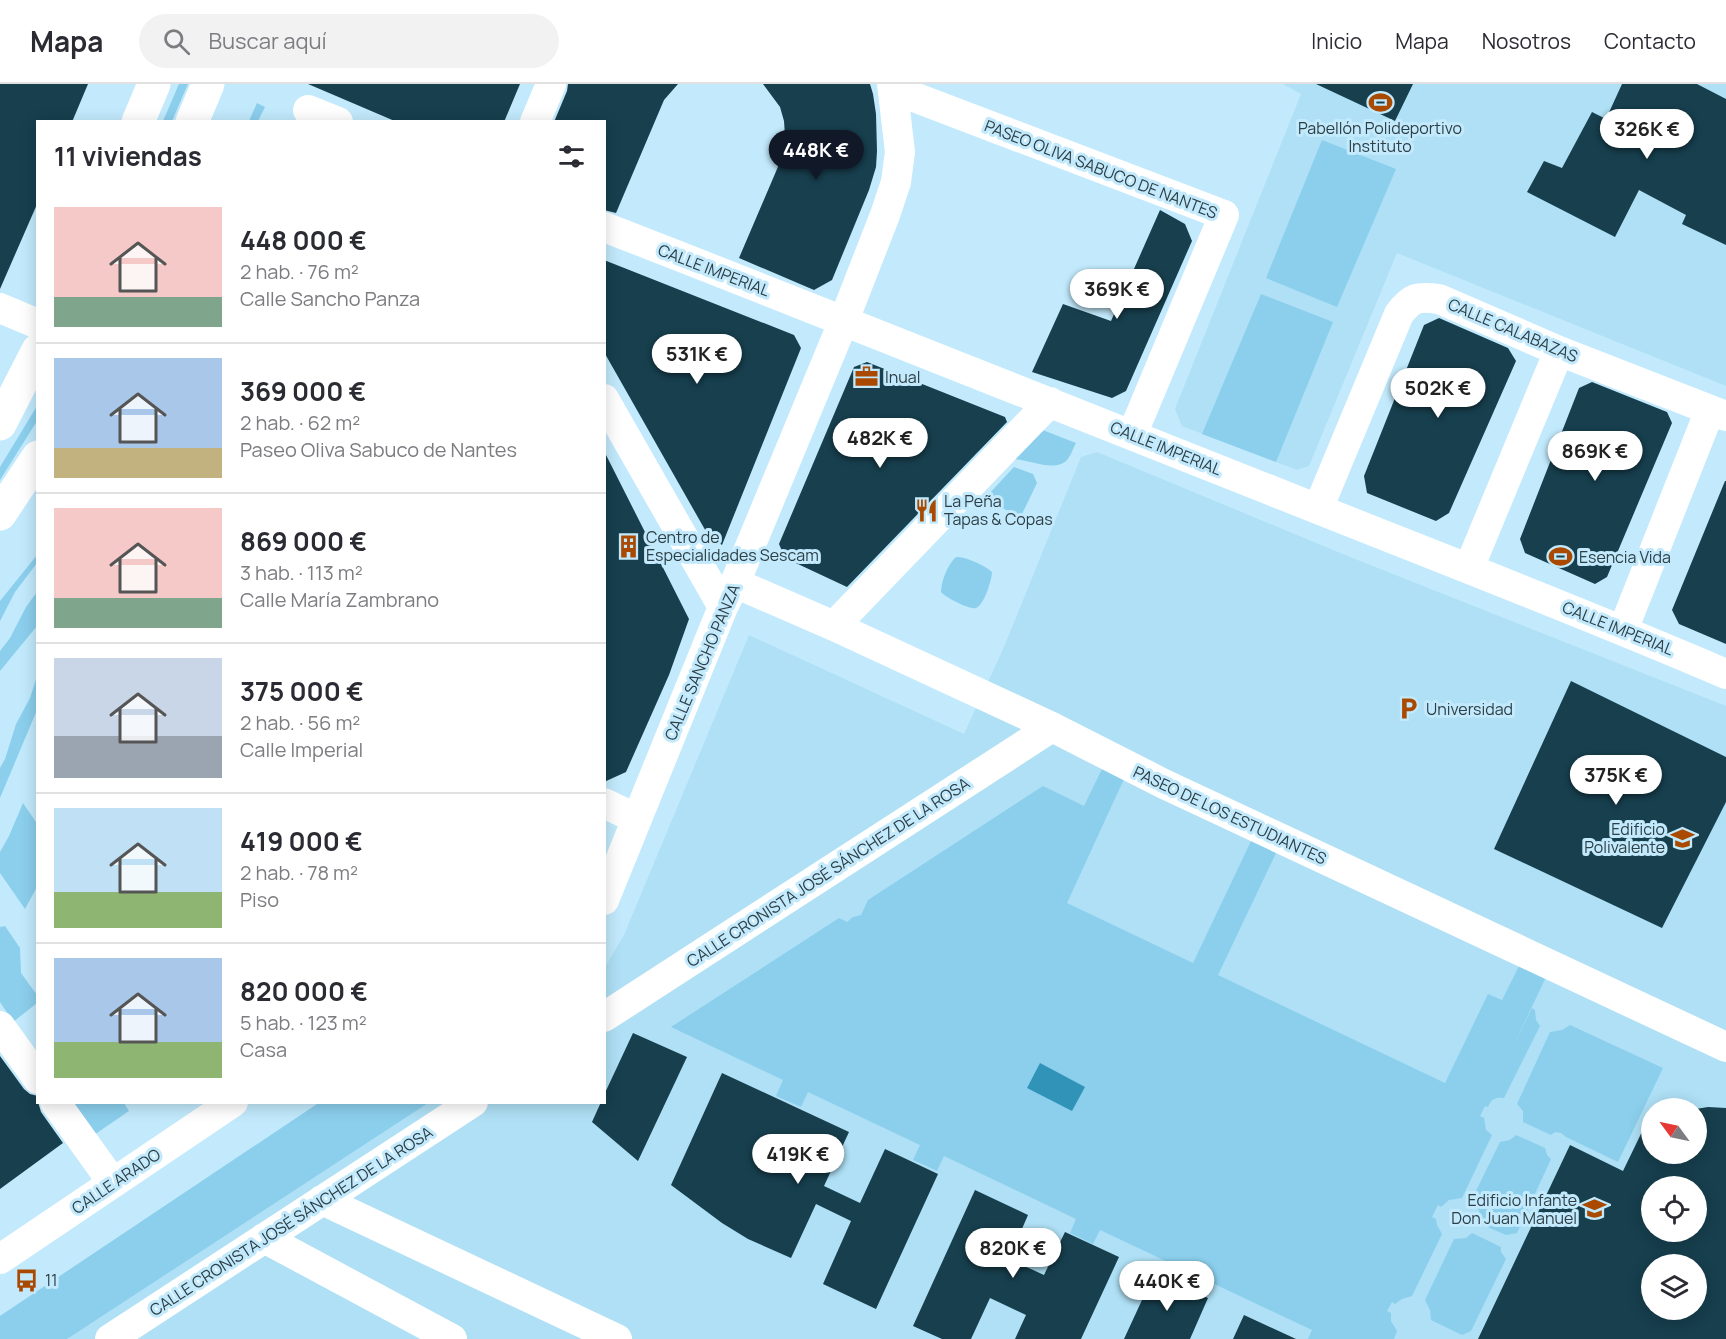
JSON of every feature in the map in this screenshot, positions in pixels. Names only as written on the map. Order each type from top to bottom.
[{"type":"main road","points":[[139,120],[154,84]]},
{"type":"main road","points":[[193,120],[208,84]]},
{"type":"main road","points":[[0,424],[36,354]]},
{"type":"main road","points":[[0,514],[36,460]]},
{"type":"street","points":[[536,120],[551,84]]},
{"type":"street","name":"CALLE SANCHO PANZA","points":[[606,895],[844,320],[885,215],[896,182],[900,152],[892,87]]},
{"type":"street","name":"PASEO OLIVA SABUCO DE NANTES","points":[[892,87],[1224,215],[1132,435]]},
{"type":"street","points":[[308,110],[333,120]]},
{"type":"street","name":"CALLE IMPERIAL","points":[[606,228],[1469,568],[1726,674]]},
{"type":"street","name":"CALLE CALABAZAS","points":[[1317,509],[1399,314],[1408,303],[1422,296],[1439,298],[1559,351],[1718,413]]},
{"type":"street","points":[[0,308],[36,323]]},
{"type":"street","points":[[1469,568],[1559,351]]},
{"type":"street","points":[[606,402],[729,595]]},
{"type":"street","points":[[834,626],[1050,402]]},
{"type":"street","points":[[1623,630],[1718,413]]},
{"type":"street","name":"PASEO DE LOS ESTUDIANTES","points":[[729,595],[834,626],[1052,727],[1164,784],[1726,1047]]},
{"type":"street","name":"CALLE CRONISTA JOSÉ SÁNCHEZ DE LA ROSA","points":[[606,1016],[1052,727]]},
{"type":"street","points":[[606,804],[638,819]]},
{"type":"street","points":[[0,1026],[36,1076]]},
{"type":"street","points":[[56,1104],[113,1183]]},
{"type":"street","name":"CALLE ARADO","points":[[0,1259],[229,1104]]},
{"type":"street","name":"CALLE CRONISTA JOSÉ SÁNCHEZ DE LA ROSA","points":[[110,1339],[470,1104]]},
{"type":"street","points":[[322,1200],[617,1339]]},
{"type":"street","points":[[264,1238],[452,1339]]},
{"type":"shaded area","points":[[179,84],[188,84],[172,120],[163,120]]},
{"type":"shaded area","points":[[1283,84],[1726,84],[1726,386],[1397,253],[1309,466],[1297,470],[1182,426],[1175,409],[1301,94]]},
{"type":"shaded area","points":[[257,103],[265,107],[258,120],[249,120]]},
{"type":"shaded area","points":[[1322,140],[1396,169],[1337,307],[1266,278]]},
{"type":"shaded area","points":[[1261,294],[1333,322],[1276,462],[1202,434]]},
{"type":"shaded area","points":[[36,408],[36,423],[0,480],[0,467]]},
{"type":"shaded area","points":[[1040,429],[1076,443],[1070,456],[1062,464],[1049,465],[1012,459]]},
{"type":"shaded area","points":[[1097,452],[1345,555],[1726,706],[1726,1339],[0,1339],[0,1316],[318,1104],[606,1104],[606,965],[624,935],[749,635],[964,734],[1004,647],[1081,457]]},
{"type":"shaded area","points":[[1014,467],[1033,474],[1037,483],[1021,516],[992,504],[988,495]]},
{"type":"shaded area","points":[[36,556],[36,564],[15,592],[0,621],[0,601]]},
{"type":"shaded area","points":[[956,557],[975,562],[992,572],[985,597],[976,608],[957,603],[941,592],[946,573]]},
{"type":"shaded area","points":[[36,593],[36,627],[0,671],[0,651],[10,638]]},
{"type":"shaded area","points":[[36,679],[36,712],[0,798],[0,768],[16,724],[30,698]]},
{"type":"shaded area","points":[[1102,769],[1124,779],[1067,903],[1193,963],[1252,839],[1277,851],[1218,975],[1445,1083],[1488,994],[1502,1000],[1520,964],[1546,977],[1512,1049],[1532,1008],[1535,1010],[1536,1020],[1540,1026],[1504,1098],[1492,1100],[1488,1107],[1485,1106],[1480,1116],[1484,1118],[1486,1130],[1492,1135],[1462,1198],[1449,1200],[1441,1207],[1438,1205],[1432,1217],[1436,1219],[1442,1234],[1412,1296],[1395,1304],[1392,1302],[1387,1311],[1391,1313],[1391,1321],[1397,1331],[1394,1339],[1308,1339],[1312,1330],[1100,1230],[1093,1244],[1070,1233],[1076,1219],[944,1156],[937,1171],[913,1160],[920,1145],[808,1092],[801,1107],[776,1096],[783,1080],[671,1027],[839,918],[847,922],[861,915],[868,900],[1043,786],[1084,806]]},
{"type":"shaded area","points":[[23,803],[36,822],[36,889],[25,909],[0,873],[0,852]]},
{"type":"shaded area","points":[[5,926],[20,948],[21,973],[36,994],[36,1004],[13,1022],[0,1002],[0,927]]},
{"type":"shaded area","points":[[1570,1025],[1663,1068],[1649,1098],[1641,1098],[1641,1114],[1618,1162],[1561,1133],[1555,1132],[1551,1135],[1523,1122],[1523,1111],[1517,1104],[1550,1032],[1562,1030]]},
{"type":"shaded area","points":[[1040,1063],[1085,1087],[1072,1111],[1027,1088]]},
{"type":"shaded area","points":[[69,1104],[125,1104],[129,1111],[91,1137]]},
{"type":"shaded area","points":[[317,1104],[426,1104],[67,1339],[0,1339],[0,1316]]},
{"type":"shaded area","points":[[1516,1135],[1545,1148],[1551,1159],[1517,1233],[1506,1235],[1478,1223],[1479,1211],[1471,1201],[1500,1142],[1510,1140]]},
{"type":"shaded area","points":[[1472,1233],[1501,1247],[1501,1252],[1506,1259],[1471,1331],[1462,1335],[1431,1320],[1430,1310],[1425,1300],[1454,1239],[1466,1238]]},
{"type":"building","points":[[0,84],[88,84],[73,120],[36,120],[36,207],[0,289]]},
{"type":"building","points":[[308,84],[520,84],[505,120],[392,120]]},
{"type":"building","points":[[568,84],[678,84],[664,100],[616,213],[606,210],[606,120],[555,120]]},
{"type":"building","points":[[763,84],[870,84],[873,94],[876,114],[876,167],[869,190],[832,280],[814,290],[739,258],[783,155],[784,121],[780,107]]},
{"type":"building","name":"Pabellón Polideportivo Instituto","points":[[1316,84],[1413,84],[1395,121]]},
{"type":"building","points":[[1622,84],[1697,84],[1726,99],[1726,245],[1682,224],[1686,215],[1639,190],[1615,237],[1527,192],[1544,161],[1562,168],[1592,112],[1606,119]]},
{"type":"building","points":[[1160,210],[1185,224],[1192,241],[1126,391],[1112,398],[1032,372],[1063,304],[1111,321]]},
{"type":"building","points":[[606,261],[794,335],[801,348],[722,545],[708,535],[606,356]]},
{"type":"building","points":[[1439,318],[1508,348],[1516,361],[1449,513],[1436,521],[1367,493],[1364,476],[1424,325]]},
{"type":"building","points":[[867,362],[1005,417],[1007,422],[847,587],[785,558],[779,544],[854,367]]},
{"type":"building","points":[[1592,382],[1667,412],[1672,423],[1607,577],[1595,584],[1525,553],[1520,539],[1579,388]]},
{"type":"building","name":"Centro de Especialidades Sescam","points":[[606,455],[689,619],[669,675],[626,772],[606,781]]},
{"type":"building","points":[[1725,481],[1726,644],[1679,624],[1672,610]]},
{"type":"building","points":[[1571,681],[1726,757],[1726,802],[1662,928],[1494,849]]},
{"type":"building","points":[[633,1033],[687,1057],[638,1161],[592,1122],[600,1104],[606,1104],[606,1091]]},
{"type":"building","points":[[0,1056],[24,1089],[36,1096],[36,1104],[39,1104],[41,1112],[63,1143],[0,1189]]},
{"type":"building","points":[[722,1073],[849,1132],[824,1186],[860,1203],[885,1149],[938,1174],[876,1309],[823,1284],[851,1221],[816,1204],[791,1258],[748,1239],[722,1223],[671,1185]]},
{"type":"building","name":"Edificio Infante Don Juan Manuel","points":[[1707,1107],[1726,1108],[1726,1339],[1478,1339],[1570,1145],[1623,1171],[1641,1134],[1641,1164],[1707,1164]]},
{"type":"building","points":[[975,1190],[1028,1215],[1009,1259],[1044,1275],[1065,1232],[1119,1257],[1081,1339],[1015,1339],[1026,1315],[990,1298],[971,1339],[942,1339],[913,1326]]},
{"type":"building","points":[[1154,1274],[1208,1298],[1190,1339],[1124,1339]]},
{"type":"building","points":[[1244,1315],[1296,1339],[1233,1339]]},
{"type":"place","name":"Pabellón Polideportivo Instituto","points":[[1380,103]]},
{"type":"place","name":"Inual","points":[[867,377]]},
{"type":"place","name":"La Peña Tapas & Copas","points":[[926,510]]},
{"type":"place","name":"Centro de Especialidades Sescam","points":[[628,546]]},
{"type":"place","name":"Esencia Vida","points":[[1561,557]]},
{"type":"place","name":"Universidad","points":[[1408,709]]},
{"type":"place","name":"Edificio Polivalente","points":[[1683,838]]},
{"type":"place","name":"Edificio Infante Don Juan Manuel","points":[[1595,1209]]},
{"type":"place","name":"11","points":[[27,1280]]}]
